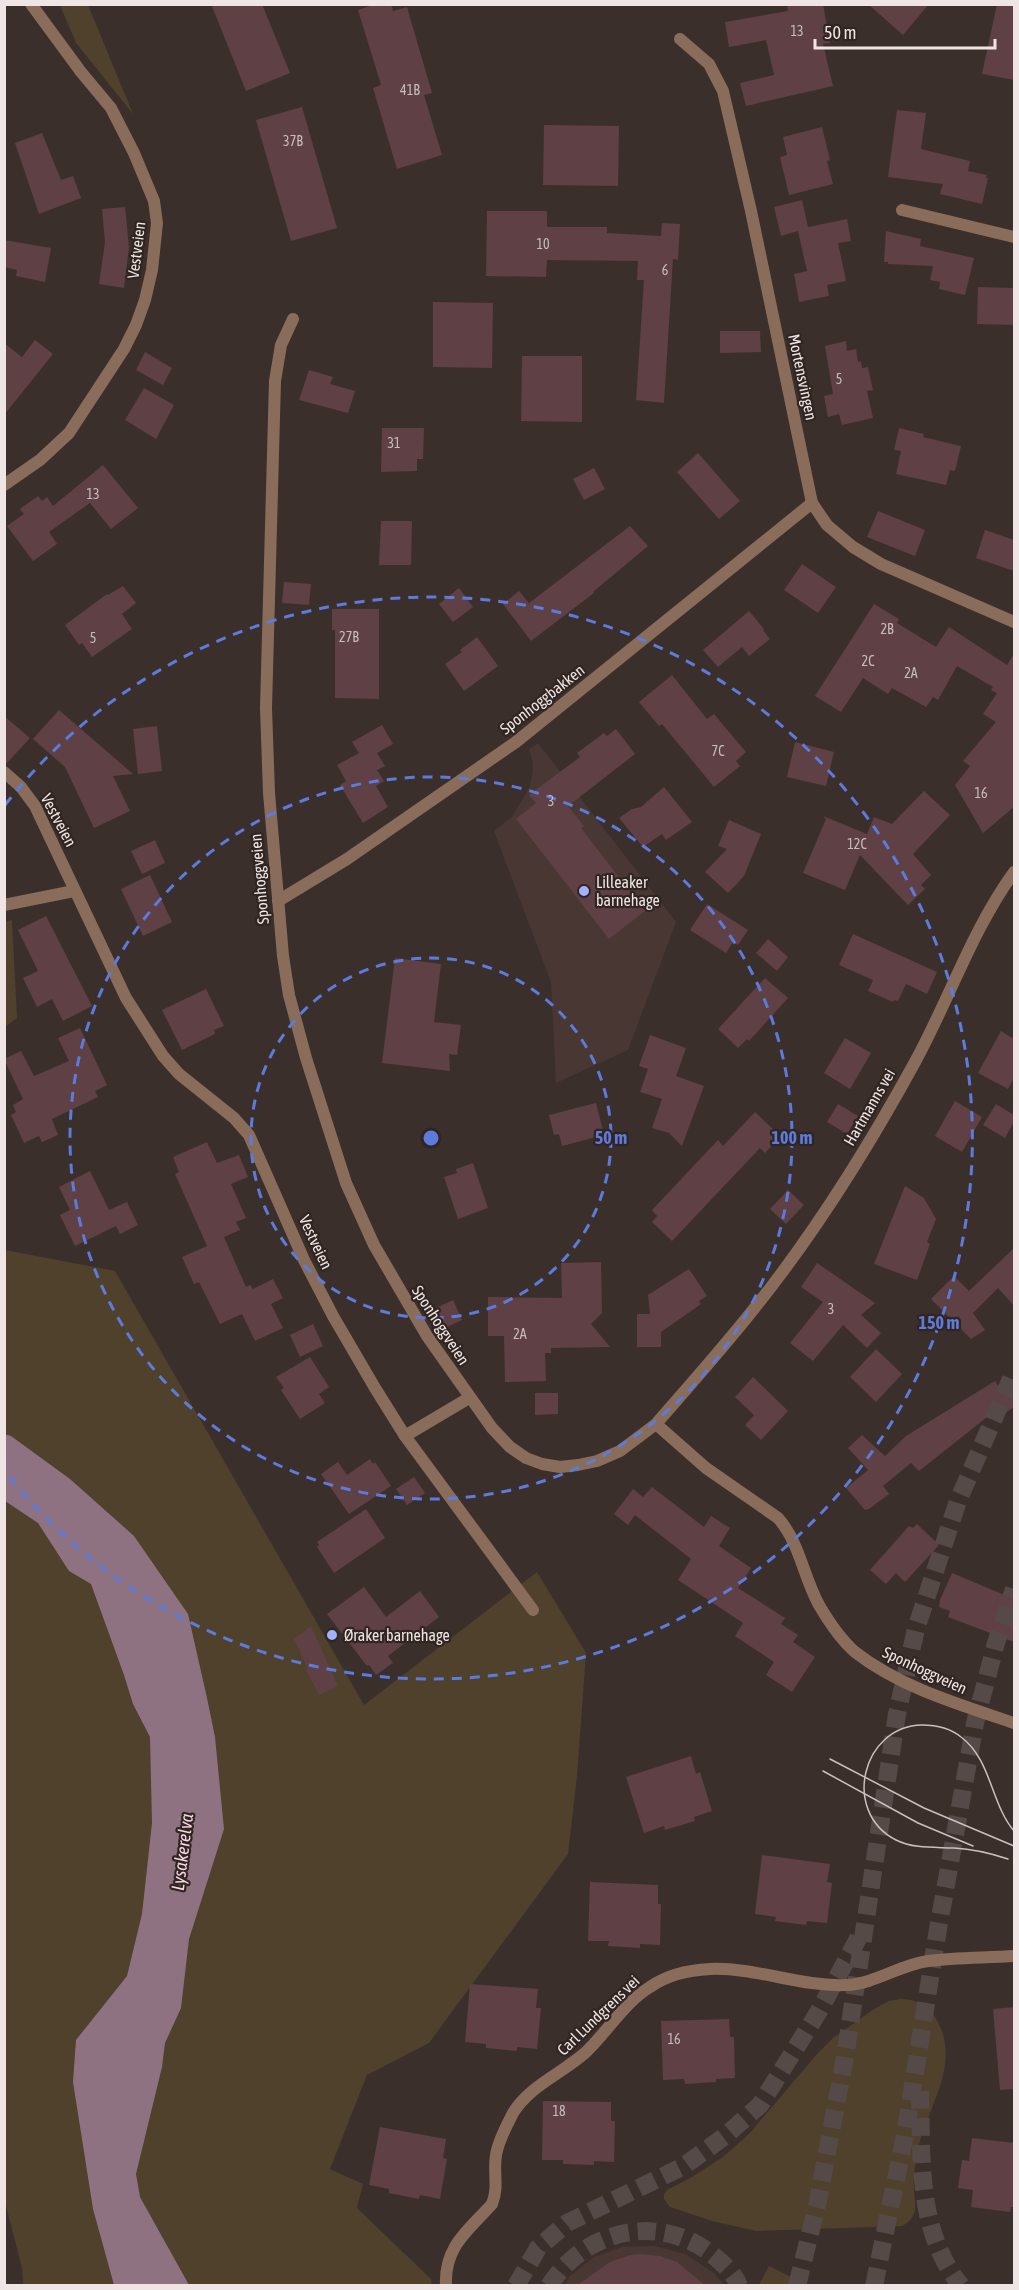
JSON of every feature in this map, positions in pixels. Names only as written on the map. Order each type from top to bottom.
[{"type":"street","name":"Vestveien","points":[[4,485],[39,460],[69,433],[124,350],[145,300],[152,270],[157,223],[154,201],[135,153],[111,108],[81,72],[31,4]]},
{"type":"street","name":"Mortensvingen","points":[[680,39],[709,64],[723,91],[812,503],[827,525],[853,547],[881,564],[1014,622]]},
{"type":"street","points":[[902,210],[1014,237]]},
{"type":"street","name":"Sponhoggveien","points":[[293,319],[281,345],[275,381],[266,708],[269,793],[282,956],[289,995],[322,1112],[346,1183],[374,1245],[427,1336],[469,1398],[510,1447],[526,1458],[560,1467],[597,1461],[612,1454],[656,1424],[706,1468],[778,1518],[794,1541],[814,1595],[833,1628],[854,1651],[907,1683],[962,1706],[1014,1723]]},
{"type":"street","name":"Sponhoggbakken","points":[[278,902],[347,859],[516,742],[812,503]]},
{"type":"street","name":"Vestveien","points":[[4,772],[21,787],[35,806],[126,998],[163,1056],[179,1074],[234,1118],[249,1135],[304,1260],[333,1316],[405,1436],[533,1610]]},
{"type":"street","name":"Hartmanns vei","points":[[656,1424],[754,1309],[812,1230],[866,1147],[915,1061],[994,904],[1014,872]]},
{"type":"street","points":[[4,905],[74,891]]},
{"type":"street","points":[[405,1436],[469,1398]]},
{"type":"street","name":"Carl Lundgrens vei","points":[[446,2286],[445,2272],[449,2254],[492,2204],[496,2195],[496,2152],[514,2111],[544,2082],[586,2052],[637,1996],[652,1985],[671,1976],[692,1971],[722,1969],[758,1973],[814,1984],[847,1985],[871,1982],[891,1971],[927,1961],[1014,1956]]},
{"type":"shaded area","points":[[60,5],[88,5],[133,114],[76,43]]},
{"type":"shaded area","name":"Lilleaker barnehage","points":[[538,743],[676,922],[628,1050],[556,1083],[551,982],[494,831],[512,817],[529,788],[533,763],[529,749]]},
{"type":"shaded area","points":[[12,920],[17,1018],[5,1027],[5,922]]},
{"type":"shaded area","points":[[5,1250],[115,1271],[364,1705],[537,1572],[586,1653],[577,1776],[568,1854],[429,2043],[367,2075],[330,2169],[363,2184],[357,2208],[431,2279],[432,2285],[23,2285],[22,2268],[5,2202]]},
{"type":"shaded area","points":[[900,1999],[920,2003],[932,2012],[943,2034],[946,2052],[940,2085],[917,2153],[914,2181],[915,2212],[909,2221],[902,2226],[756,2231],[712,2221],[670,2207],[664,2199],[667,2190],[723,2157],[749,2134],[833,2038],[874,2009],[889,2001]]},
{"type":"shaded area","points":[[655,2246],[685,2254],[714,2273],[724,2285],[565,2286],[569,2277],[594,2257],[622,2247]]},
{"type":"shaded area","points":[[769,2266],[807,2285],[759,2285]]},
{"type":"water","name":"Lysakerelva","points":[[4,1434],[11,1436],[70,1479],[134,1536],[188,1614],[207,1698],[215,1737],[224,1829],[189,1939],[181,2008],[165,2043],[162,2067],[136,2174],[140,2197],[189,2285],[114,2285],[93,2209],[73,2082],[76,2040],[127,1976],[142,1914],[152,1823],[150,1737],[133,1704],[91,1584],[69,1571],[38,1523],[5,1501]]},
{"type":"building","points":[[211,4],[262,4],[290,73],[246,91]]},
{"type":"building","points":[[376,4],[391,4],[393,11],[407,7],[432,93],[424,95],[442,155],[397,169],[373,88],[381,85],[358,10]]},
{"type":"building","points":[[787,4],[823,4],[830,43],[823,44],[833,86],[746,106],[740,83],[774,75],[766,40],[729,47],[725,22],[788,11]]},
{"type":"building","points":[[868,4],[929,4],[903,35]]},
{"type":"building","points":[[997,4],[1014,4],[1014,80],[982,74]]},
{"type":"building","points":[[302,107],[337,228],[291,241],[256,120]]},
{"type":"building","points":[[897,110],[926,113],[921,149],[970,161],[968,171],[987,175],[982,204],[940,194],[943,184],[888,177]]},
{"type":"building","points":[[544,125],[619,126],[618,186],[543,185]]},
{"type":"building","points":[[822,127],[833,184],[789,195],[780,157],[787,155],[783,137]]},
{"type":"building","points":[[42,133],[61,180],[73,176],[81,198],[39,214],[15,143]]},
{"type":"building","points":[[802,200],[808,227],[847,219],[851,241],[838,243],[846,281],[827,285],[829,296],[799,302],[794,274],[807,271],[798,231],[781,236],[774,207]]},
{"type":"building","points":[[125,207],[129,247],[124,288],[99,284],[105,242],[102,209]]},
{"type":"building","points":[[487,211],[547,211],[547,227],[607,227],[607,233],[661,236],[662,223],[680,224],[678,260],[673,259],[664,403],[636,400],[644,280],[637,280],[638,261],[547,260],[546,277],[486,276]]},
{"type":"building","points":[[886,231],[921,239],[920,246],[974,258],[965,295],[939,289],[940,282],[930,280],[933,266],[884,262]]},
{"type":"building","points":[[4,240],[51,248],[45,282],[16,276],[17,270],[4,267]]},
{"type":"building","points":[[978,287],[1014,288],[1014,325],[977,324]]},
{"type":"building","points":[[433,302],[493,303],[492,368],[433,367]]},
{"type":"building","points":[[720,331],[760,331],[761,352],[720,353]]},
{"type":"building","points":[[35,340],[53,354],[4,415],[4,343],[22,357]]},
{"type":"building","points":[[846,341],[847,351],[856,349],[858,362],[861,361],[862,368],[868,367],[873,390],[867,391],[873,418],[842,425],[839,414],[828,417],[824,396],[833,394],[825,346]]},
{"type":"building","points":[[145,352],[172,368],[163,385],[136,370]]},
{"type":"building","points":[[522,356],[582,356],[582,422],[521,421]]},
{"type":"building","points":[[309,370],[333,377],[330,384],[355,391],[348,413],[299,400]]},
{"type":"building","points":[[144,388],[174,405],[156,439],[125,420]]},
{"type":"building","points":[[382,428],[424,428],[423,459],[417,459],[417,471],[381,472]]},
{"type":"building","points":[[899,428],[924,434],[923,437],[961,446],[955,471],[950,470],[946,485],[896,474],[901,451],[894,450]]},
{"type":"building","points":[[698,453],[740,501],[719,519],[677,472]]},
{"type":"building","points":[[103,465],[138,508],[111,529],[90,503],[49,532],[57,544],[33,561],[7,526],[24,514],[20,509],[38,496],[42,501],[47,497],[53,506]]},
{"type":"building","points":[[594,468],[605,489],[584,500],[573,479]]},
{"type":"building","points":[[878,511],[925,530],[915,556],[867,537]]},
{"type":"building","points":[[381,521],[412,521],[411,565],[379,565]]},
{"type":"building","points":[[630,526],[648,546],[594,593],[531,641],[503,604],[519,591],[529,603]]},
{"type":"building","points":[[985,530],[1014,540],[1014,571],[976,558]]},
{"type":"building","points":[[802,564],[836,587],[818,613],[784,590]]},
{"type":"building","points":[[284,582],[311,584],[309,605],[282,603]]},
{"type":"building","points":[[123,586],[136,603],[122,614],[132,629],[92,657],[82,643],[79,645],[65,625],[107,594]]},
{"type":"building","points":[[459,588],[473,607],[453,622],[439,604]]},
{"type":"building","points":[[874,604],[899,619],[897,623],[936,647],[949,627],[1007,665],[1014,654],[1014,807],[983,833],[955,785],[970,766],[963,761],[996,722],[983,714],[997,693],[991,690],[993,687],[957,666],[938,700],[933,697],[926,707],[892,688],[888,694],[863,678],[841,712],[815,696]]},
{"type":"building","points":[[332,609],[379,609],[379,699],[335,698],[335,630],[332,630]]},
{"type":"building","points":[[749,611],[770,639],[749,656],[742,647],[718,667],[703,650]]},
{"type":"building","points":[[477,637],[498,666],[464,691],[445,664]]},
{"type":"building","points":[[672,675],[707,719],[714,714],[746,752],[736,761],[740,766],[714,787],[662,724],[659,726],[639,702]]},
{"type":"building","points":[[59,710],[133,774],[113,776],[130,811],[94,828],[65,767],[33,739]]},
{"type":"building","points":[[4,716],[30,738],[6,764],[4,764]]},
{"type":"building","points":[[382,725],[393,744],[377,753],[385,766],[377,770],[384,781],[376,786],[388,807],[363,823],[340,785],[346,781],[337,765],[359,753],[352,742]]},
{"type":"building","points":[[157,726],[162,771],[138,774],[133,729]]},
{"type":"building","points":[[616,729],[635,754],[568,806],[584,826],[581,828],[645,911],[609,939],[516,819],[536,803],[529,795],[580,757],[577,753],[604,733],[607,736]]},
{"type":"building","points":[[795,742],[834,752],[826,786],[787,777]]},
{"type":"building","points":[[664,787],[692,822],[666,840],[662,834],[643,847],[619,818],[632,809],[641,807]]},
{"type":"building","points":[[924,791],[950,815],[913,854],[931,875],[921,885],[925,889],[908,905],[860,855],[845,890],[803,873],[826,819],[823,816],[867,834],[874,817],[892,824]]},
{"type":"building","points":[[729,820],[761,834],[744,876],[728,893],[705,872],[727,849],[718,846]]},
{"type":"building","points":[[155,840],[165,863],[142,874],[131,851]]},
{"type":"building","points":[[150,875],[172,922],[143,936],[121,889]]},
{"type":"building","points":[[707,904],[748,930],[738,945],[733,942],[726,953],[690,930]]},
{"type":"building","points":[[46,916],[92,1006],[63,1021],[52,999],[37,1007],[23,978],[38,971],[18,930]]},
{"type":"building","points":[[853,934],[937,972],[927,994],[906,984],[898,1001],[893,1002],[868,991],[873,980],[839,965]]},
{"type":"building","points":[[768,939],[788,957],[777,971],[756,953]]},
{"type":"building","points":[[395,958],[441,964],[434,1022],[461,1025],[457,1055],[449,1054],[450,1071],[382,1063]]},
{"type":"building","points":[[765,978],[788,998],[749,1041],[747,1039],[738,1048],[718,1029]]},
{"type":"building","points":[[206,989],[224,1026],[214,1030],[215,1034],[182,1050],[162,1010]]},
{"type":"building","points":[[80,1028],[107,1085],[95,1091],[98,1097],[52,1119],[58,1135],[42,1142],[39,1136],[24,1143],[11,1115],[16,1112],[13,1105],[23,1099],[4,1059],[21,1051],[34,1076],[69,1061],[58,1038]]},
{"type":"building","points":[[1001,1031],[1014,1039],[1014,1078],[1008,1089],[978,1073]]},
{"type":"building","points":[[650,1035],[686,1048],[676,1076],[704,1086],[682,1146],[669,1133],[652,1128],[662,1099],[640,1092],[648,1069],[639,1066]]},
{"type":"building","points":[[845,1038],[871,1053],[850,1089],[824,1073]]},
{"type":"building","points":[[955,1101],[982,1117],[962,1152],[935,1136]]},
{"type":"building","points":[[596,1103],[604,1135],[562,1146],[559,1134],[554,1135],[549,1115]]},
{"type":"building","points":[[838,1104],[858,1116],[847,1134],[827,1122]]},
{"type":"building","points":[[996,1104],[1014,1115],[1014,1122],[1005,1138],[983,1125]]},
{"type":"building","points":[[755,1112],[776,1132],[774,1133],[779,1138],[765,1153],[760,1148],[672,1241],[652,1222],[657,1216],[652,1210],[718,1140],[723,1146]]},
{"type":"building","points":[[207,1142],[217,1163],[239,1155],[248,1177],[231,1184],[246,1218],[236,1222],[240,1230],[224,1237],[246,1287],[250,1285],[253,1289],[273,1279],[283,1298],[271,1304],[283,1328],[255,1341],[242,1314],[220,1324],[199,1282],[194,1284],[182,1257],[207,1246],[175,1174],[179,1172],[173,1157]]},
{"type":"building","points":[[473,1163],[488,1208],[458,1219],[444,1177],[457,1173],[456,1169]]},
{"type":"building","points":[[90,1171],[109,1210],[127,1202],[138,1225],[120,1234],[116,1226],[75,1246],[60,1215],[70,1210],[59,1187]]},
{"type":"building","points":[[905,1186],[924,1198],[936,1219],[917,1280],[874,1264]]},
{"type":"building","points":[[788,1190],[804,1205],[786,1224],[770,1209]]},
{"type":"building","points":[[1014,1248],[1014,1306],[998,1288],[973,1313],[985,1330],[971,1339],[931,1299],[954,1276],[969,1291]]},
{"type":"building","points":[[601,1262],[602,1313],[591,1324],[610,1347],[551,1348],[551,1353],[545,1353],[546,1381],[505,1382],[504,1336],[488,1336],[488,1297],[562,1298],[561,1263]]},
{"type":"building","points":[[817,1263],[875,1303],[861,1315],[881,1333],[867,1348],[843,1325],[813,1361],[790,1343],[823,1302],[801,1287]]},
{"type":"building","points":[[689,1269],[707,1296],[699,1301],[701,1304],[661,1332],[661,1347],[637,1347],[637,1314],[650,1314],[648,1295]]},
{"type":"building","points":[[453,1300],[462,1320],[445,1328],[436,1308]]},
{"type":"building","points":[[313,1324],[323,1346],[300,1357],[290,1335]]},
{"type":"building","points":[[876,1349],[902,1374],[876,1402],[850,1377]]},
{"type":"building","points":[[310,1357],[329,1387],[319,1394],[325,1403],[300,1419],[281,1390],[284,1388],[276,1377]]},
{"type":"building","points":[[753,1377],[788,1411],[761,1440],[745,1425],[754,1415],[735,1397]]},
{"type":"building","points":[[995,1381],[1003,1393],[1014,1385],[1014,1407],[996,1419],[991,1414],[919,1471],[911,1463],[883,1486],[889,1494],[869,1509],[865,1510],[846,1488],[868,1470],[848,1448],[862,1435],[885,1456],[906,1436]]},
{"type":"building","points":[[535,1393],[558,1393],[558,1414],[535,1415]]},
{"type":"building","points":[[370,1459],[373,1464],[375,1462],[391,1486],[349,1514],[321,1474],[338,1462],[347,1475]]},
{"type":"building","points":[[414,1477],[425,1493],[407,1505],[396,1489]]},
{"type":"building","points":[[652,1487],[704,1527],[711,1516],[730,1528],[719,1546],[751,1568],[738,1588],[785,1618],[781,1624],[798,1635],[793,1642],[815,1657],[792,1692],[766,1675],[774,1662],[735,1636],[743,1623],[678,1580],[691,1559],[635,1515],[628,1525],[614,1514],[633,1489],[643,1497]]},
{"type":"building","points":[[366,1509],[385,1538],[334,1573],[317,1547],[319,1545],[317,1542]]},
{"type":"building","points":[[917,1524],[939,1545],[905,1582],[896,1573],[886,1584],[870,1570],[909,1526],[913,1528]]},
{"type":"building","points":[[952,1573],[1014,1599],[1014,1642],[948,1617],[950,1611],[939,1607]]},
{"type":"building","points":[[364,1587],[386,1617],[420,1591],[439,1617],[388,1656],[393,1663],[376,1675],[327,1614]]},
{"type":"building","points":[[311,1626],[338,1686],[319,1695],[294,1639]]},
{"type":"building","points":[[691,1756],[696,1774],[700,1772],[712,1811],[694,1817],[695,1821],[665,1830],[664,1826],[644,1833],[626,1777]]},
{"type":"building","points":[[762,1855],[830,1864],[827,1882],[832,1883],[827,1923],[807,1921],[806,1925],[775,1921],[776,1917],[755,1914]]},
{"type":"building","points":[[590,1882],[658,1885],[658,1904],[661,1904],[660,1945],[640,1944],[640,1948],[608,1946],[609,1941],[588,1941]]},
{"type":"building","points":[[470,1984],[538,1989],[536,2008],[541,2008],[537,2049],[517,2047],[517,2051],[486,2048],[486,2044],[465,2042]]},
{"type":"building","points":[[1014,2007],[1014,2089],[1000,2090],[993,2009]]},
{"type":"building","points":[[729,2019],[730,2037],[734,2037],[735,2078],[685,2084],[684,2079],[663,2080],[661,2021]]},
{"type":"building","points":[[543,2101],[611,2102],[611,2121],[615,2121],[614,2162],[594,2161],[594,2165],[563,2164],[563,2160],[542,2160]]},
{"type":"building","points":[[380,2127],[446,2139],[443,2158],[447,2159],[440,2199],[420,2195],[419,2199],[389,2193],[389,2189],[369,2185]]},
{"type":"building","points":[[972,2138],[1014,2143],[1014,2207],[1011,2207],[1010,2212],[971,2207],[973,2190],[958,2188],[962,2160],[969,2161]]},
{"type":"building","points":[[640,2254],[660,2256],[677,2262],[706,2286],[576,2286],[610,2262]]},
{"type":"tunnel","points":[[797,2286],[818,2201],[845,2057],[897,1714],[916,1629],[958,1501],[1014,1372]]},
{"type":"tunnel","points":[[874,2286],[905,2135],[937,1935],[975,1723],[996,1643],[1014,1589]]},
{"type":"tunnel","points":[[516,2286],[538,2248],[567,2223],[684,2166],[725,2136],[760,2105],[819,2011],[860,1935]]},
{"type":"tunnel","points":[[920,2091],[922,2167],[929,2217],[946,2264],[961,2286]]},
{"type":"tunnel","points":[[549,2286],[564,2267],[581,2252],[601,2241],[622,2234],[644,2231],[666,2233],[688,2240],[709,2252],[730,2271],[739,2286]]},
{"type":"tram line","points":[[1008,1859],[968,1849],[910,1845],[896,1840],[879,1827],[868,1810],[864,1792],[866,1772],[873,1754],[885,1739],[901,1729],[927,1725],[952,1731],[971,1746],[979,1757],[1000,1808],[1014,1831]]},
{"type":"tram line","points":[[830,1759],[924,1808],[1014,1846]]},
{"type":"tram line","points":[[823,1771],[918,1823],[973,1846]]},
{"type":"place","name":"Lilleaker barnehage","points":[[584,891]]},
{"type":"place","name":"Øraker barnehage","points":[[332,1635]]}]
